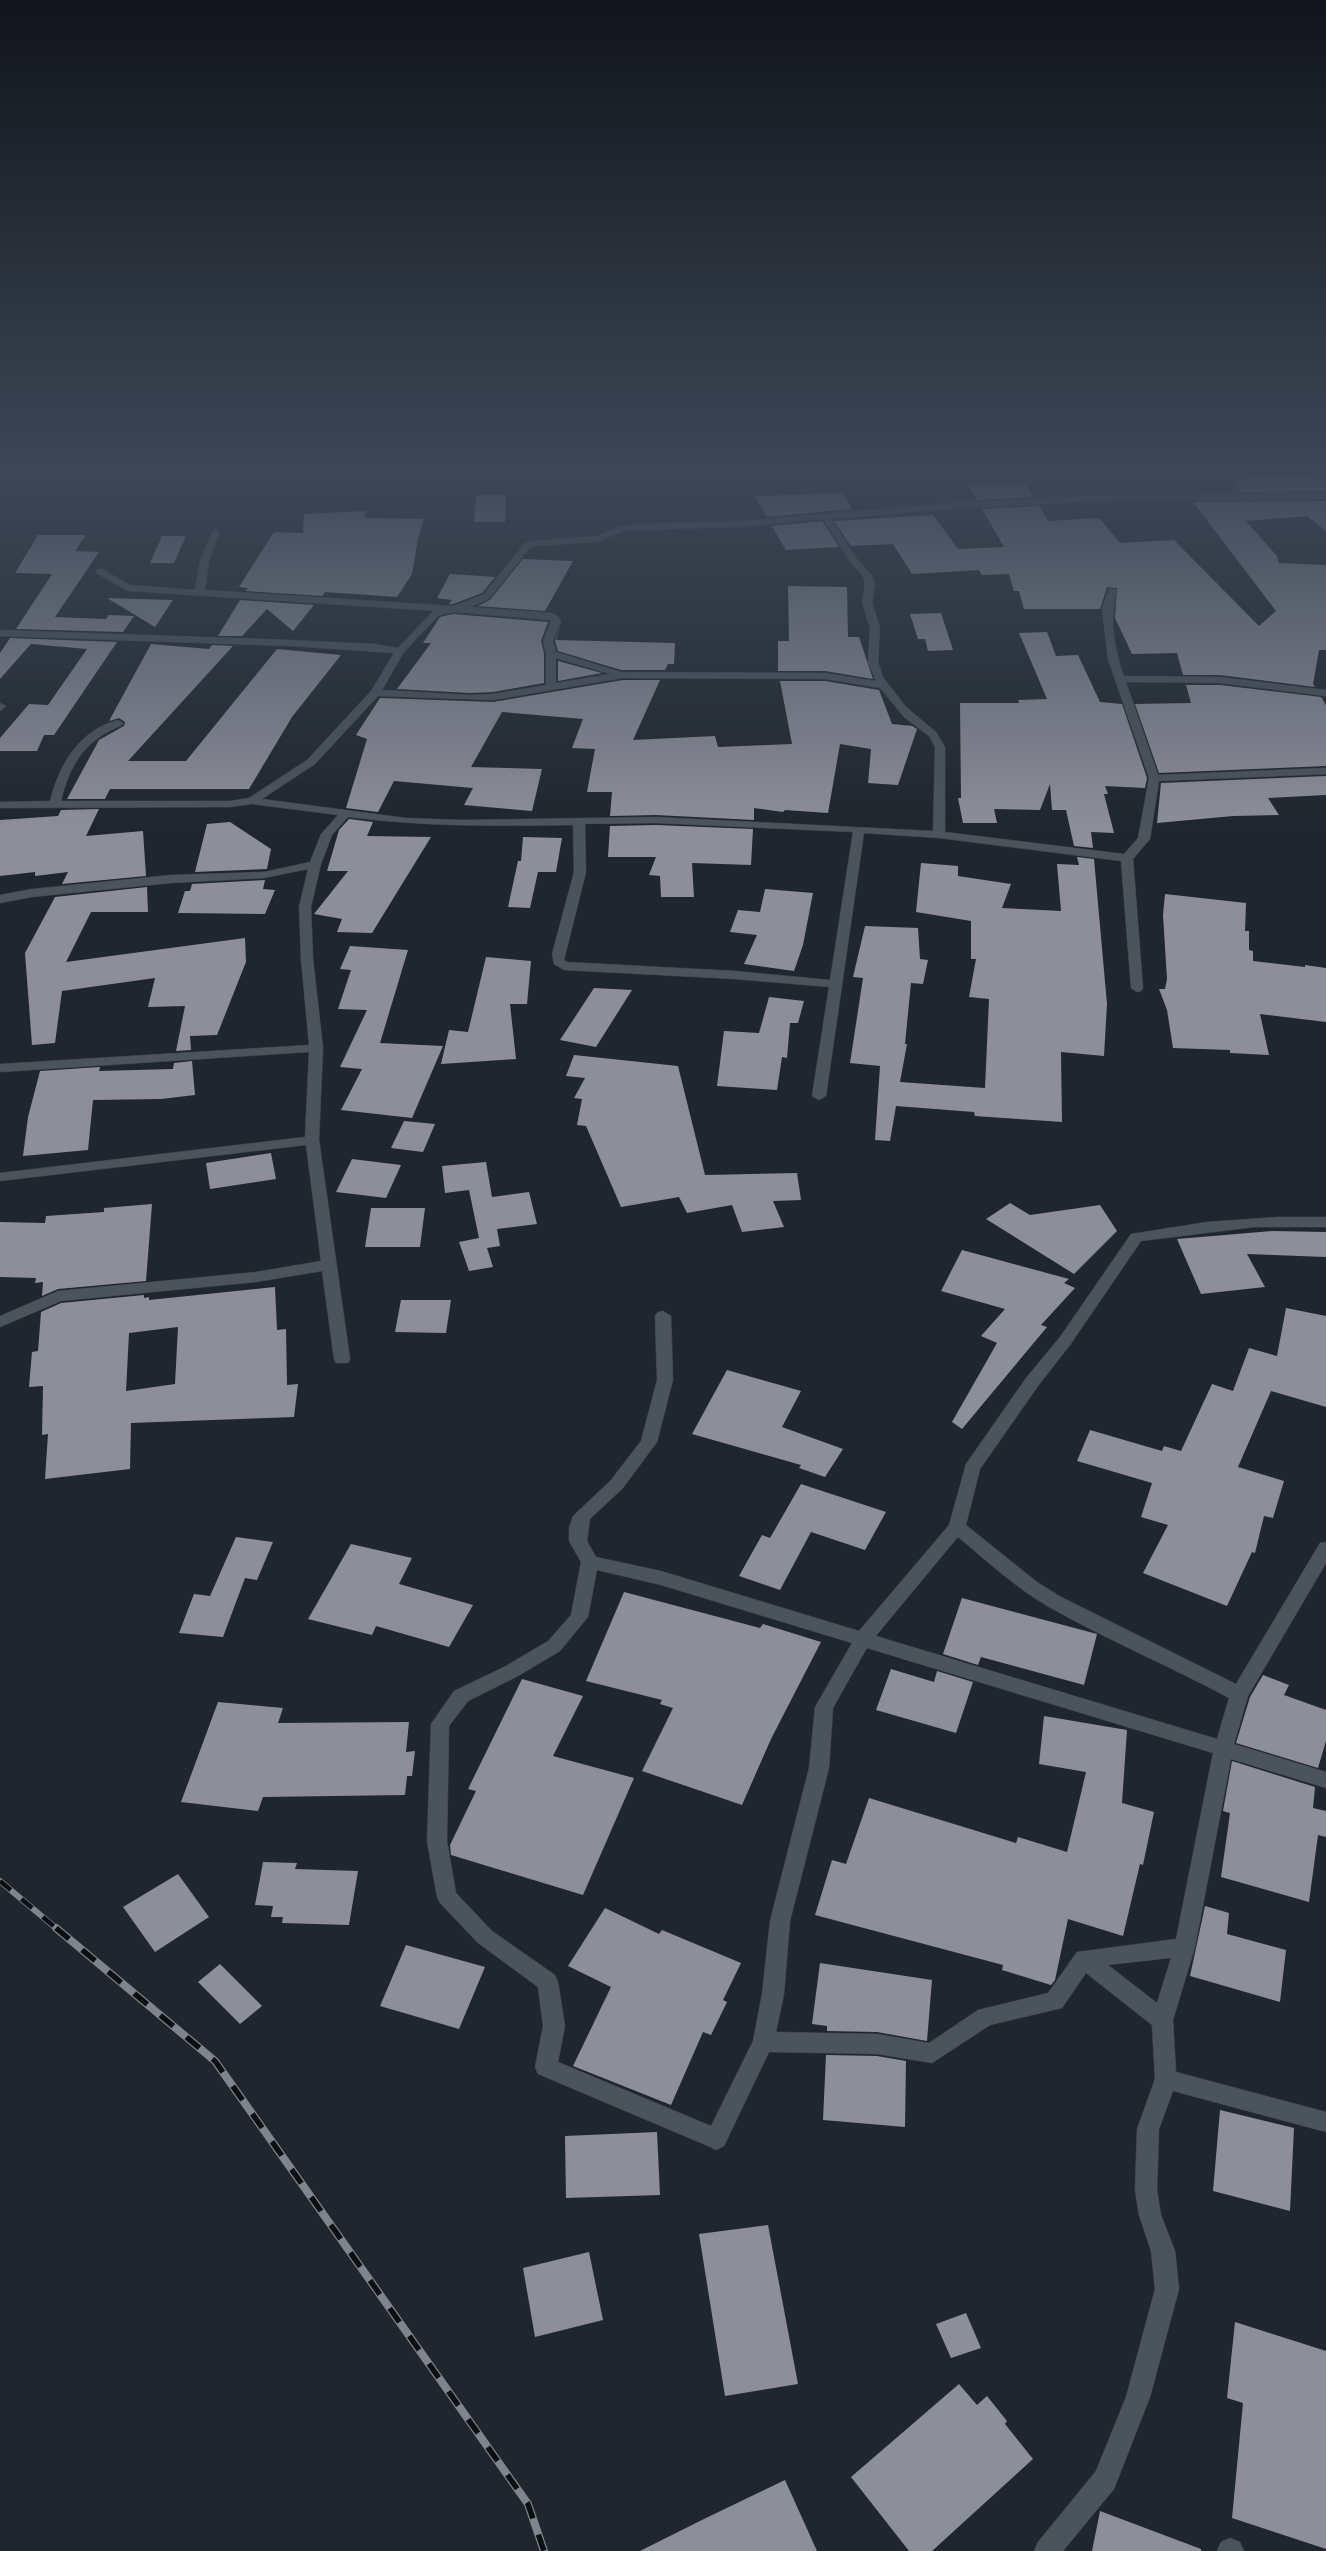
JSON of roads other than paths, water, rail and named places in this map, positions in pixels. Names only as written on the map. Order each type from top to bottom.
[{"type":"street","points":[[129,588],[200,591],[549,615],[556,622],[548,641],[553,654],[549,674],[551,688]]},
{"type":"street","points":[[252,801],[290,793],[311,762],[374,692],[400,651],[434,614],[470,604],[486,597],[493,588]]},
{"type":"street","points":[[868,588],[866,593],[867,608],[875,626],[873,663],[883,685],[900,709],[914,722],[936,736],[940,747],[939,835]]},
{"type":"street","points":[[1112,590],[1107,609],[1114,658],[1154,778],[1144,839],[1127,858],[1136,988]]},
{"type":"street","points":[[0,633],[290,642],[375,647],[400,651]]},
{"type":"street","points":[[553,654],[623,675]]},
{"type":"street","points":[[374,692],[470,698],[517,695],[623,675],[825,676],[883,685]]},
{"type":"street","points":[[1122,680],[1220,680],[1326,693]]},
{"type":"street","points":[[55,804],[57,793],[80,746],[103,728],[118,723]]},
{"type":"street","points":[[1154,778],[1326,770]]},
{"type":"street","points":[[0,805],[230,804],[290,793],[345,814],[406,821],[462,823],[656,820],[860,829],[939,835],[1127,858]]},
{"type":"street","points":[[342,1359],[312,1140],[316,1048],[306,959],[305,907],[315,864],[327,834],[345,814]]},
{"type":"street","points":[[579,820],[580,872],[558,954],[558,962],[564,966],[735,974],[834,984]]},
{"type":"street","points":[[819,1096],[834,984],[860,829]]},
{"type":"street","points":[[0,899],[32,893],[153,880],[264,875],[315,864]]},
{"type":"street","points":[[0,1068],[316,1048]]},
{"type":"street","points":[[0,1177],[312,1140]]},
{"type":"street","points":[[663,1316],[665,1380],[649,1442],[617,1484],[582,1516],[578,1528],[578,1541],[590,1562],[579,1617],[554,1646],[512,1671],[461,1696],[440,1724],[438,1841],[447,1897],[485,1937],[548,1982],[554,2026],[546,2067],[716,2140],[763,2042],[773,1994],[780,1921],[819,1768],[824,1707],[863,1639],[956,1527],[972,1468],[1011,1415],[1032,1382],[1065,1341],[1136,1237],[1198,1227],[1306,1221],[1326,1222]]},
{"type":"street","points":[[0,1322],[58,1296],[256,1277],[328,1265]]},
{"type":"street","points":[[956,1527],[1031,1587],[1055,1602],[1184,1664],[1239,1696]]},
{"type":"street","points":[[1047,2551],[1105,2480],[1138,2397],[1167,2288],[1163,2251],[1150,2215],[1146,2175],[1148,2129],[1166,2079],[1162,2020],[1185,1947],[1223,1749],[1239,1696],[1326,1548]]},
{"type":"street","points":[[590,1562],[661,1578],[1326,1780]]},
{"type":"street","points":[[763,2042],[877,2044],[932,2053],[985,2017],[1056,2001],[1084,1959],[1185,1947]]},
{"type":"street","points":[[1084,1959],[1162,2020]]},
{"type":"street","points":[[1166,2079],[1326,2122]]},
{"type":"railway","points":[[0,1881],[57,1929]]},
{"type":"railway","points":[[56,1928],[215,2061],[528,2504],[544,2551]]}]
